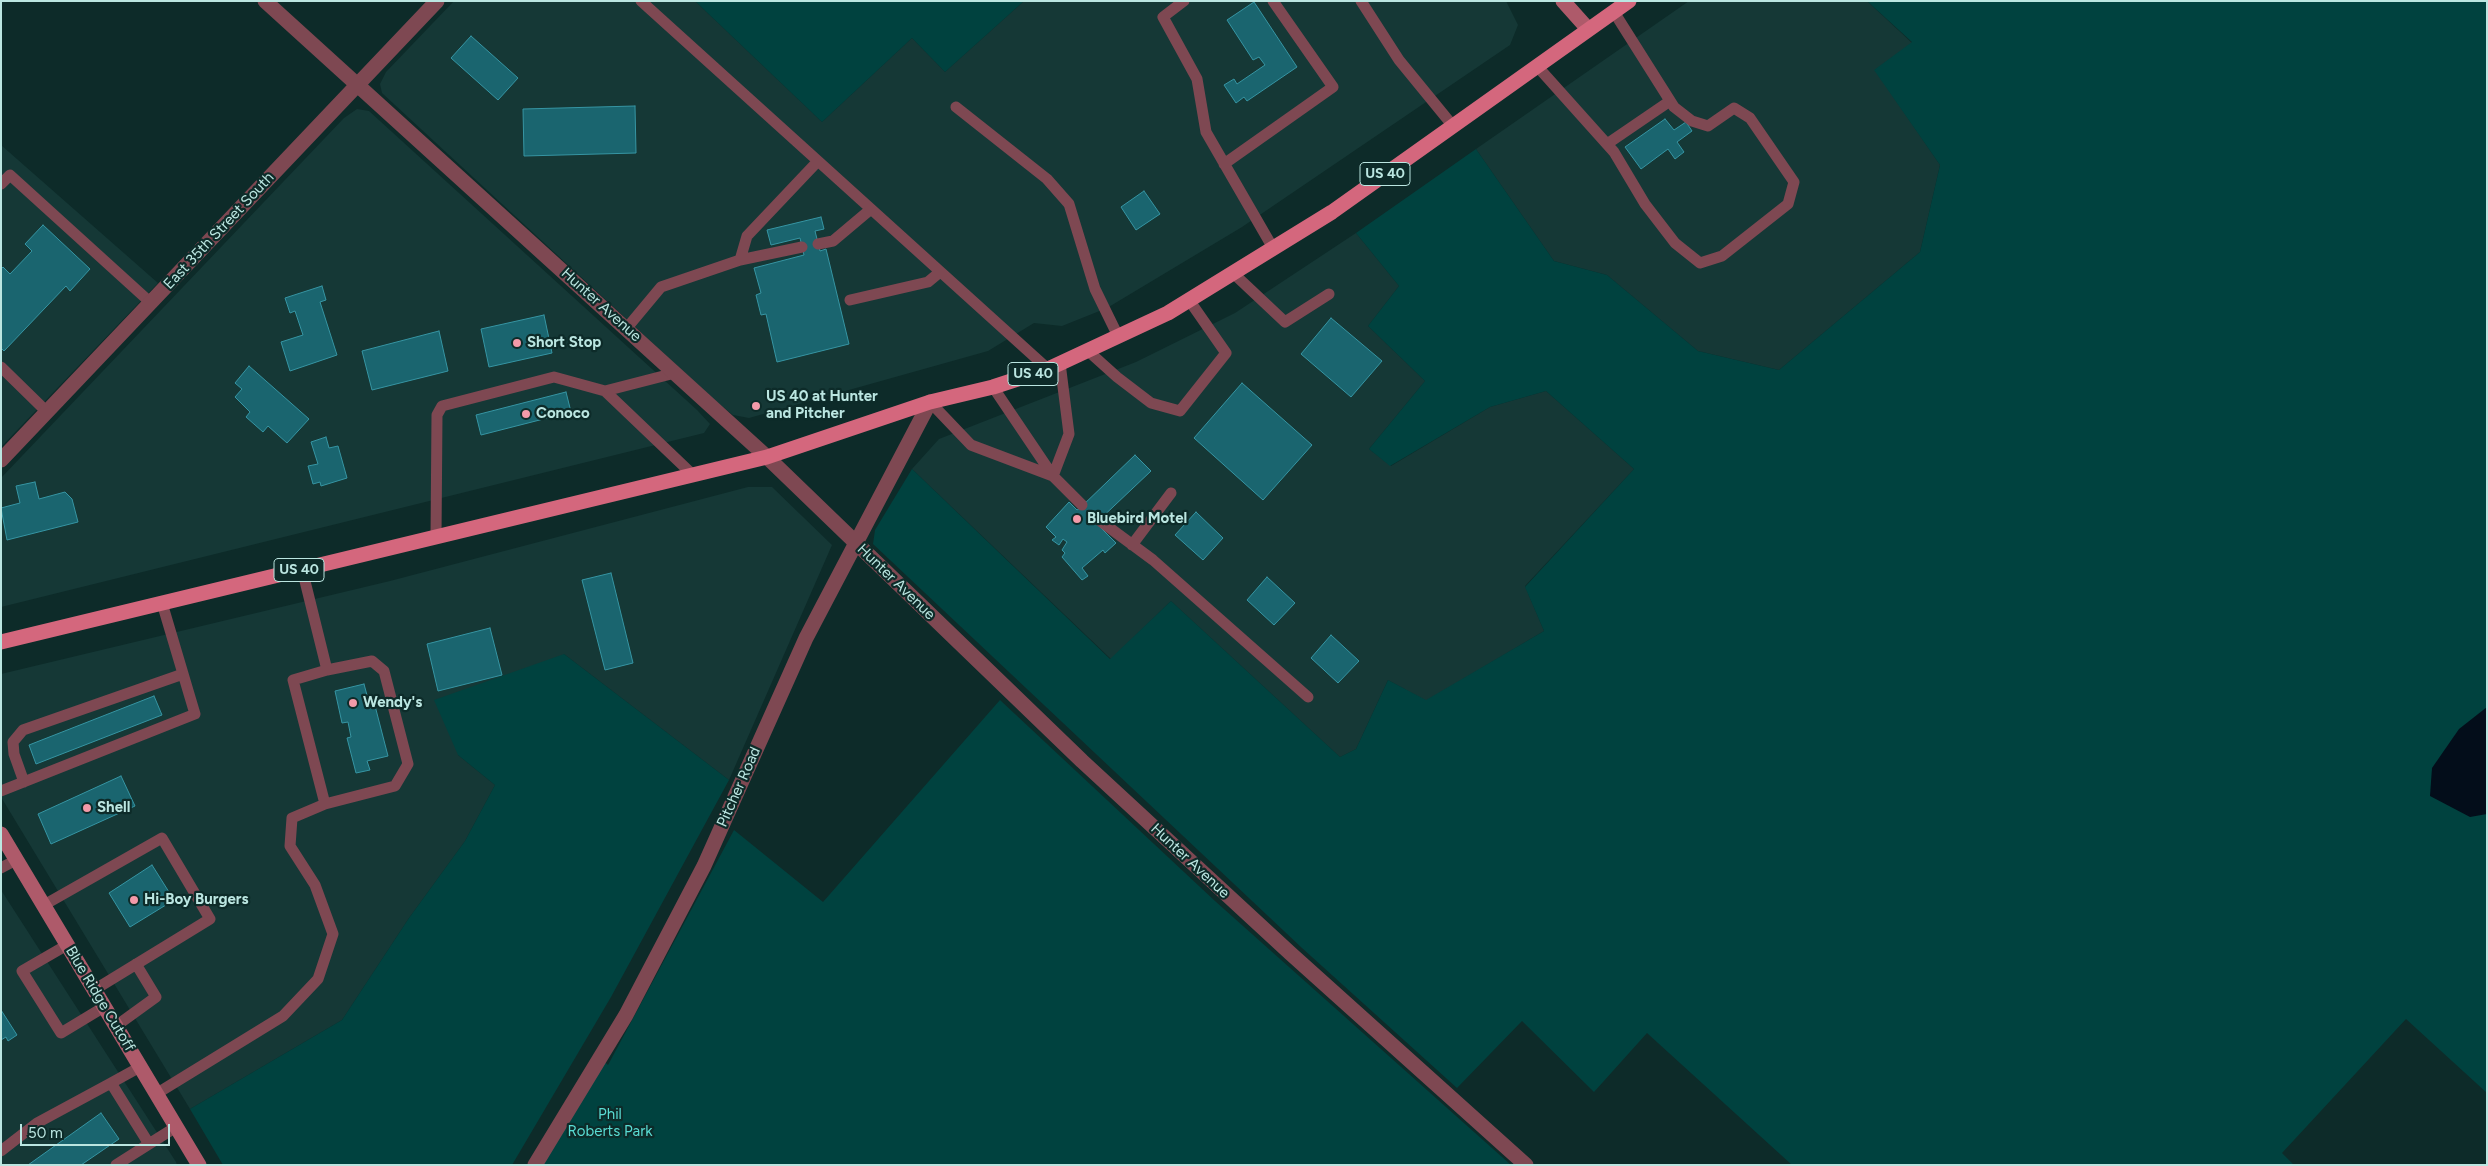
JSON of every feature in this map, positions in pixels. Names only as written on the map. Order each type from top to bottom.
[{"type":"main road","points":[[1563,1],[1588,29]]},
{"type":"main road","name":"US 40","points":[[1,642],[767,457],[930,402],[992,387],[1054,366],[1168,313],[1332,212],[1629,1]]},
{"type":"main road","name":"Blue Ridge Cutoff","points":[[1,834],[198,1165]]},
{"type":"street","name":"Hunter Avenue","points":[[265,1],[767,457],[1082,761],[1268,934],[1526,1165]]},
{"type":"street","name":"East 35th Street South","points":[[1,460],[437,1]]},
{"type":"street","name":"Pitcher Road","points":[[535,1165],[626,1015],[700,875],[806,638],[930,402]]},
{"type":"lane","points":[[641,1],[940,272],[1054,366],[1069,434],[1053,476]]},
{"type":"lane","points":[[1184,1],[1163,16],[1198,79],[1206,132],[1274,248]]},
{"type":"lane","points":[[1224,164],[1333,87],[1273,1]]},
{"type":"lane","points":[[1361,1],[1400,60],[1453,126]]},
{"type":"lane","points":[[1537,66],[1607,144],[1645,204],[1675,243],[1700,262],[1722,256],[1788,204],[1794,182],[1750,118],[1734,108],[1708,126],[1692,120],[1674,107],[1614,12]]},
{"type":"lane","points":[[1607,144],[1670,101]]},
{"type":"lane","points":[[956,107],[1046,179],[1069,204],[1095,289],[1118,336]]},
{"type":"lane","points":[[740,260],[747,236],[818,161]]},
{"type":"lane","points":[[1,184],[10,175],[151,303]]},
{"type":"lane","points":[[818,244],[833,241],[871,209]]},
{"type":"lane","points":[[626,329],[661,287],[740,260],[802,247]]},
{"type":"lane","points":[[850,300],[928,282],[940,272]]},
{"type":"lane","points":[[1233,273],[1285,322],[1329,294]]},
{"type":"lane","points":[[1088,350],[1117,377],[1151,402],[1180,411],[1226,353],[1190,300]]},
{"type":"lane","points":[[1,367],[47,412]]},
{"type":"lane","points":[[605,391],[675,373]]},
{"type":"lane","points":[[436,537],[437,415],[442,406],[554,377],[605,391],[693,475]]},
{"type":"lane","points":[[992,387],[1053,476],[1082,505]]},
{"type":"lane","points":[[930,402],[971,445],[1053,476]]},
{"type":"lane","points":[[1132,545],[1171,493]]},
{"type":"lane","points":[[1099,520],[1153,560],[1308,697]]},
{"type":"lane","points":[[302,569],[326,670]]},
{"type":"lane","points":[[1,791],[195,714],[162,603]]},
{"type":"lane","points":[[156,1094],[283,1016],[318,979],[333,934],[315,885],[290,846],[292,818],[325,804],[395,786],[408,764],[384,671],[372,661],[326,670],[293,680],[325,804]]},
{"type":"lane","points":[[24,782],[14,754],[13,742],[22,730],[183,674]]},
{"type":"lane","points":[[44,905],[162,838],[210,919],[94,990]]},
{"type":"lane","points":[[1,868],[16,860]]},
{"type":"lane","points":[[67,944],[22,971],[61,1033],[104,1007]]},
{"type":"lane","points":[[116,1026],[156,997],[136,964]]},
{"type":"lane","points":[[1,1151],[37,1123],[140,1067]]},
{"type":"lane","points":[[110,1083],[149,1144]]},
{"type":"lane","points":[[116,1165],[176,1128]]},
{"type":"shaded area","points":[[454,1],[695,1],[822,122],[912,38],[945,72],[1024,1],[1506,1],[1518,25],[1510,45],[1242,227],[1107,308],[1062,326],[1034,323],[988,351],[749,418],[733,415],[713,399],[382,93],[380,84],[386,72]]},
{"type":"shaded area","points":[[1689,1],[1867,1],[1912,43],[1875,70],[1940,165],[1920,252],[1779,370],[1698,351],[1607,275],[1554,261],[1476,149]]},
{"type":"shaded area","points":[[357,109],[369,111],[697,410],[710,424],[704,433],[1,607],[1,478],[344,118]]},
{"type":"shaded area","points":[[1,145],[158,283],[1,447]]},
{"type":"shaded area","points":[[1356,233],[1399,286],[1368,326],[1425,381],[1369,449],[1391,466],[1490,407],[1546,391],[1634,469],[1525,586],[1544,631],[1426,701],[1388,680],[1356,749],[1340,757],[1171,601],[1111,659],[912,469],[939,439],[1136,362],[1235,313]]},
{"type":"shaded area","points":[[748,487],[772,487],[832,545],[729,780],[564,654],[458,755],[495,785],[465,841],[409,918],[342,1020],[190,1109],[1,797],[1,674],[390,581]]},
{"type":"shaded area","points":[[2487,707],[2487,814],[2470,817],[2430,796],[2432,768],[2459,729]]},
{"type":"shaded area","points":[[1,890],[176,1162],[177,1165],[1,1165]]},
{"type":"green space","points":[[695,1],[1024,1],[945,72],[912,38],[822,122]]},
{"type":"green space","points":[[1867,1],[2487,1],[2487,1093],[2406,1019],[2282,1153],[2294,1165],[1792,1165],[1647,1033],[1594,1092],[1522,1021],[1457,1088],[1302,948],[873,544],[875,530],[912,469],[1110,659],[1171,601],[1340,757],[1356,749],[1388,680],[1426,700],[1544,631],[1525,587],[1634,469],[1546,391],[1490,407],[1390,466],[1369,449],[1425,381],[1368,326],[1399,286],[1356,233],[1476,149],[1554,261],[1607,275],[1698,351],[1779,370],[1920,252],[1940,165],[1874,70],[1912,42]]},
{"type":"green space","points":[[564,654],[729,780],[611,997],[512,1165],[223,1165],[190,1109],[342,1020],[409,918],[465,841],[495,785],[458,755],[434,700]]},
{"type":"green space","name":"Phil Roberts Park","points":[[1000,700],[1215,901],[1511,1165],[536,1165],[600,1058],[608,1065],[734,830],[823,902]]},
{"type":"building","points":[[1254,2],[1297,67],[1247,101],[1244,97],[1236,103],[1224,85],[1234,79],[1237,84],[1265,65],[1259,57],[1253,60],[1227,20]]},
{"type":"building","points":[[471,36],[518,78],[498,100],[451,58]]},
{"type":"building","points":[[635,106],[636,153],[524,156],[523,109]]},
{"type":"building","points":[[1665,119],[1674,130],[1686,122],[1692,131],[1677,142],[1684,152],[1675,159],[1668,149],[1641,169],[1625,147]]},
{"type":"building","points":[[1144,191],[1160,214],[1136,230],[1121,207]]},
{"type":"building","points":[[821,217],[824,229],[815,231],[820,251],[826,249],[849,344],[777,362],[766,314],[761,315],[756,295],[761,293],[754,268],[804,255],[800,238],[771,245],[767,230]]},
{"type":"building","points":[[43,225],[90,269],[70,291],[66,286],[4,351],[1,348],[1,269],[3,267],[10,274],[32,251],[25,244]]},
{"type":"building","points":[[322,286],[326,300],[320,302],[337,355],[290,371],[281,342],[303,335],[295,311],[290,313],[285,298]]},
{"type":"building","points":[[544,315],[552,353],[489,367],[481,329]]},
{"type":"building","points":[[1331,318],[1382,361],[1351,397],[1301,354]]},
{"type":"building","points":[[439,331],[448,371],[372,390],[362,351]]},
{"type":"building","points":[[249,366],[309,419],[287,443],[268,426],[263,432],[246,417],[250,412],[235,397],[242,389],[235,383]]},
{"type":"building","points":[[1242,383],[1312,445],[1263,500],[1194,438]]},
{"type":"building","points":[[566,392],[571,412],[481,435],[476,415]]},
{"type":"building","points":[[326,437],[329,448],[338,446],[347,478],[321,486],[320,482],[313,484],[308,466],[318,464],[311,442]]},
{"type":"building","name":"Bluebird Motel","points":[[1135,455],[1151,471],[1096,523],[1116,543],[1105,553],[1103,550],[1082,568],[1088,576],[1082,580],[1062,557],[1065,553],[1062,550],[1067,542],[1063,539],[1059,545],[1052,540],[1056,537],[1046,527],[1069,502],[1077,510],[1080,508]]},
{"type":"building","points":[[35,482],[39,499],[65,492],[72,499],[78,522],[7,540],[1,508],[20,503],[16,486]]},
{"type":"building","points":[[1196,512],[1223,538],[1203,560],[1175,535]]},
{"type":"building","points":[[611,573],[633,663],[605,670],[582,580]]},
{"type":"building","points":[[1267,577],[1295,603],[1274,625],[1247,600]]},
{"type":"building","points":[[490,628],[502,675],[438,691],[427,644]]},
{"type":"building","points":[[1331,635],[1359,661],[1338,683],[1311,658]]},
{"type":"building","points":[[364,684],[368,699],[373,698],[388,756],[367,761],[370,770],[356,773],[347,738],[351,737],[348,722],[342,723],[335,691]]},
{"type":"building","points":[[154,696],[162,715],[36,764],[29,745]]},
{"type":"building","points":[[121,776],[135,806],[51,844],[38,814]]},
{"type":"building","points":[[152,865],[174,900],[130,927],[109,893]]},
{"type":"building","points":[[1,1010],[17,1035],[8,1041],[6,1037],[1,1040]]},
{"type":"building","points":[[101,1113],[119,1139],[81,1165],[28,1165]]},
{"type":"place","name":"Short Stop","points":[[517,343]]},
{"type":"place","name":"US 40 at Hunter and Pitcher","points":[[756,406]]},
{"type":"place","name":"Conoco","points":[[526,414]]},
{"type":"place","name":"Bluebird Motel","points":[[1077,519]]},
{"type":"place","name":"Wendy's","points":[[353,703]]},
{"type":"place","name":"Shell","points":[[87,808]]},
{"type":"place","name":"Hi-Boy Burgers","points":[[134,900]]}]
